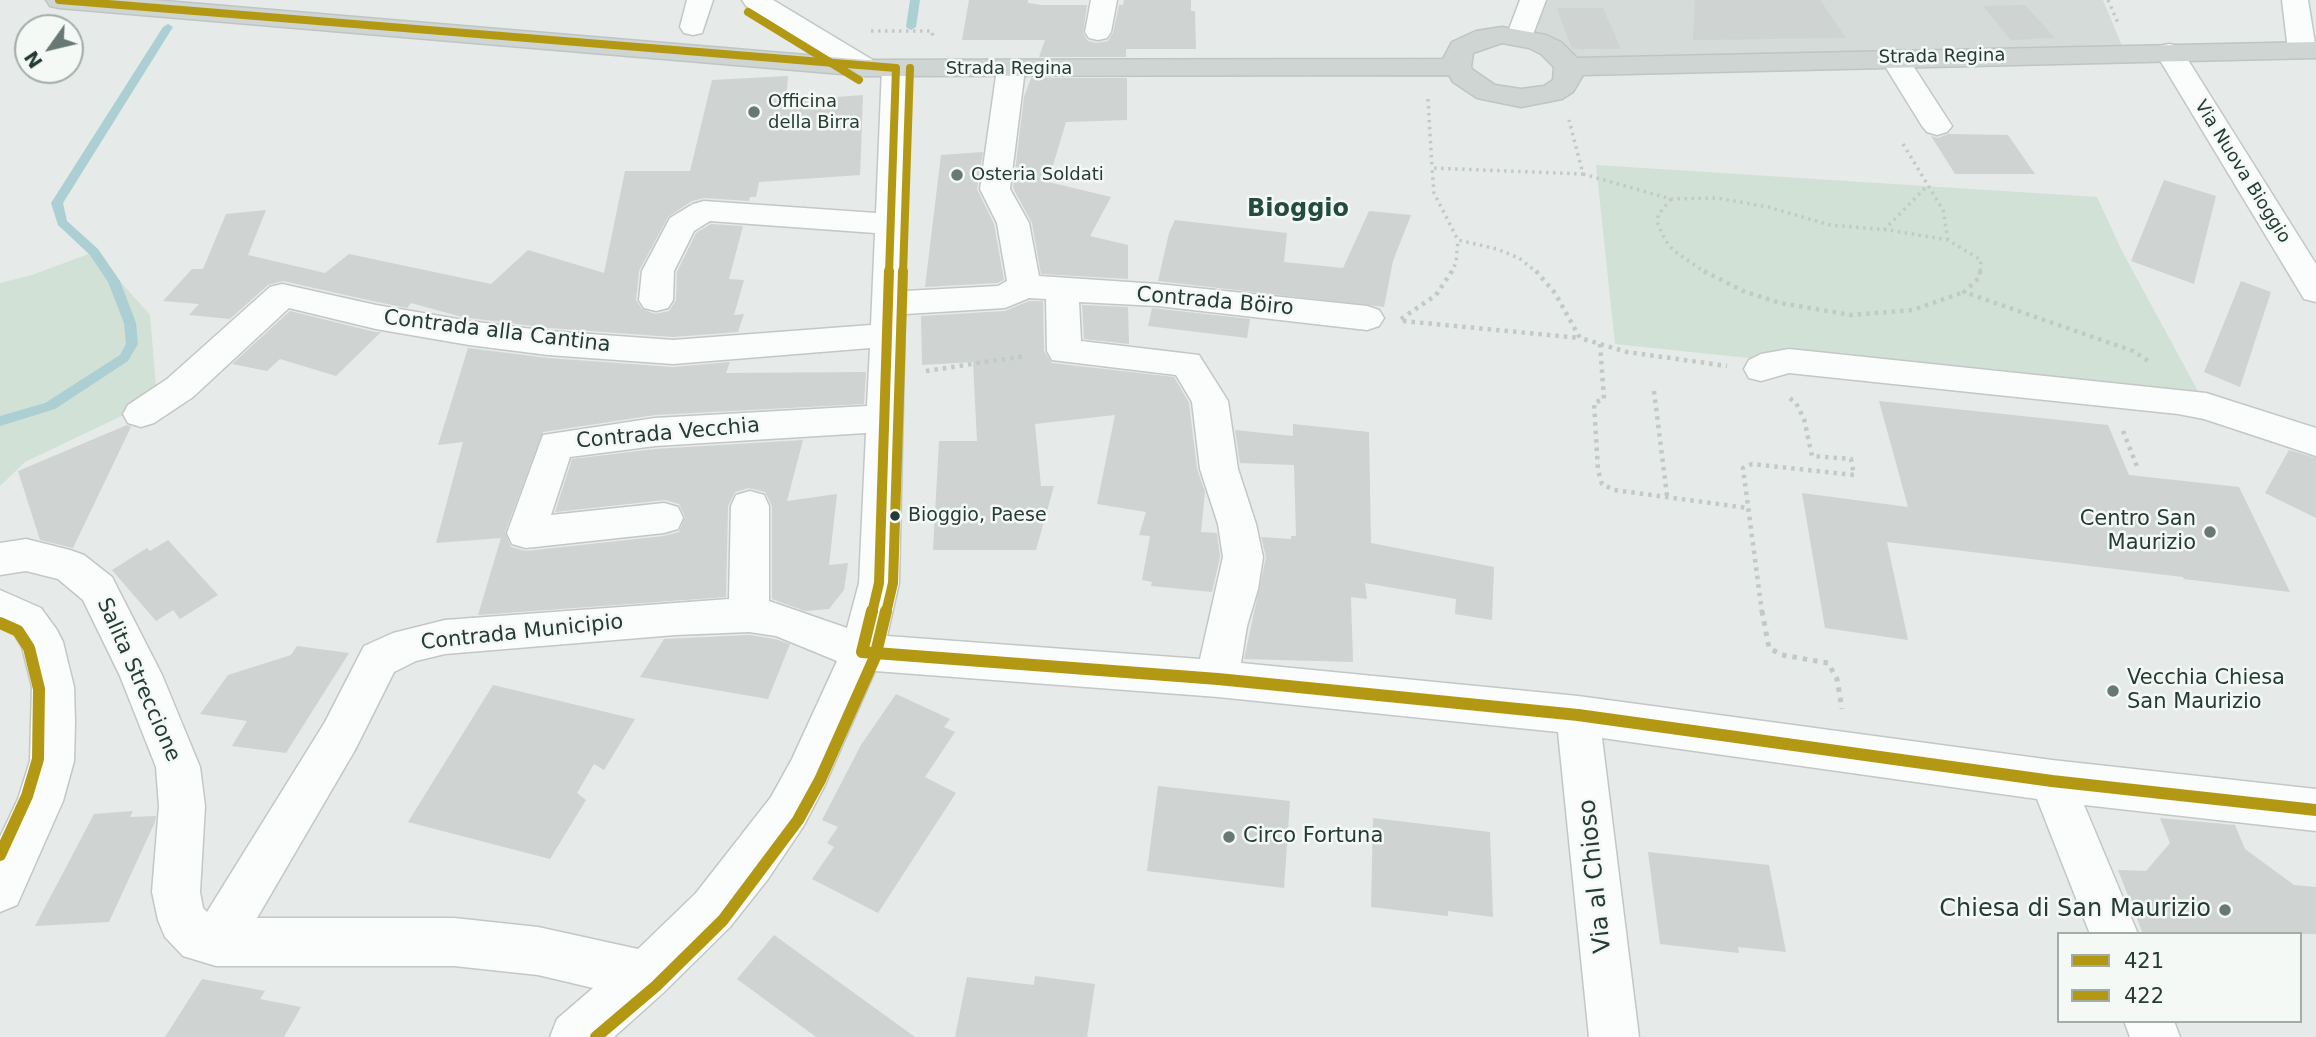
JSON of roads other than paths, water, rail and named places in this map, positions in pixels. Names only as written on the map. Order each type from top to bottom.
[{"type":"main road","name":"Strada Regina","points":[[59,0],[866,68],[1457,67]]},
{"type":"main road","points":[[1486,37],[1519,37],[1552,48],[1569,67],[1569,77],[1563,86],[1552,93],[1521,98],[1503,96],[1473,85],[1457,67],[1457,57],[1462,48],[1472,41],[1486,37]]},
{"type":"main road","name":"Strada Regina","points":[[1569,67],[2309,50]]},
{"type":"street","points":[[693,27],[701,0]]},
{"type":"street","points":[[755,0],[866,68]]},
{"type":"street","points":[[1098,32],[1104,0]]},
{"type":"street","points":[[1519,37],[1533,0]]},
{"type":"street","points":[[2295,0],[2309,50]]},
{"type":"street","name":"Via Nuova Bioggio","points":[[2168,52],[2316,291]]},
{"type":"street","points":[[1894,58],[1937,126]]},
{"type":"street","points":[[575,1037],[646,976],[713,910],[751,863],[787,812],[833,721],[862,652],[879,583],[896,68]]},
{"type":"street","points":[[889,319],[1005,297],[1024,286],[1013,223],[995,189],[1011,69]]},
{"type":"street","points":[[656,300],[658,271],[681,225],[704,211],[891,224]]},
{"type":"street","name":"Contrada Böiro","points":[[1024,286],[1158,295],[1367,318]]},
{"type":"street","points":[[1062,290],[1064,351],[1187,364],[1210,401],[1219,469],[1237,524],[1243,557],[1238,589],[1226,626],[1218,679]]},
{"type":"street","name":"Contrada alla Cantina","points":[[141,414],[180,388],[277,297],[288,295],[376,317],[470,333],[548,343],[673,352],[889,319]]},
{"type":"street","points":[[1757,375],[1773,363],[1789,360],[2178,401],[2206,406],[2316,442]]},
{"type":"street","name":"Contrada Vecchia","points":[[663,519],[526,533],[555,445],[668,431],[886,419]]},
{"type":"street","points":[[749,615],[750,506]]},
{"type":"street","name":"Salita Streccione","points":[[0,559],[26,555],[70,566],[98,589],[141,675],[178,767],[182,806],[176,892],[183,920],[200,939],[216,942]]},
{"type":"street","points":[[0,607],[27,620],[42,642],[53,687],[52,761],[40,801],[0,889]]},
{"type":"street","name":"Contrada Municipio","points":[[216,942],[340,736],[379,659],[391,651],[444,637],[675,618],[749,615],[779,619],[862,652],[1218,679],[1578,715],[2052,781],[2316,810]]},
{"type":"street","name":"Via al Chioso","points":[[1578,715],[1614,1037]]},
{"type":"street","points":[[2052,781],[2112,932]]},
{"type":"street","points":[[216,942],[454,942],[538,951],[646,976]]},
{"type":"waterway","points":[[911,27],[915,0]]},
{"type":"waterway","points":[[0,421],[50,406],[124,358],[132,344],[130,323],[114,281],[94,252],[62,222],[57,203],[168,27]]},
{"type":"place","name":"Officina della Birra","points":[[754,112]]},
{"type":"place","name":"Osteria Soldati","points":[[957,175]]},
{"type":"place","name":"Bioggio, Paese","points":[[895,516]]},
{"type":"place","name":"Centro San Maurizio","points":[[2210,532]]},
{"type":"place","name":"Vecchia Chiesa San Maurizio","points":[[2113,691]]},
{"type":"place","name":"Circo Fortuna","points":[[1229,837]]},
{"type":"place","name":"Chiesa di San Maurizio","points":[[2225,910]]},
{"type":"district","name":"Bioggio","points":[[1298,210]]}]
